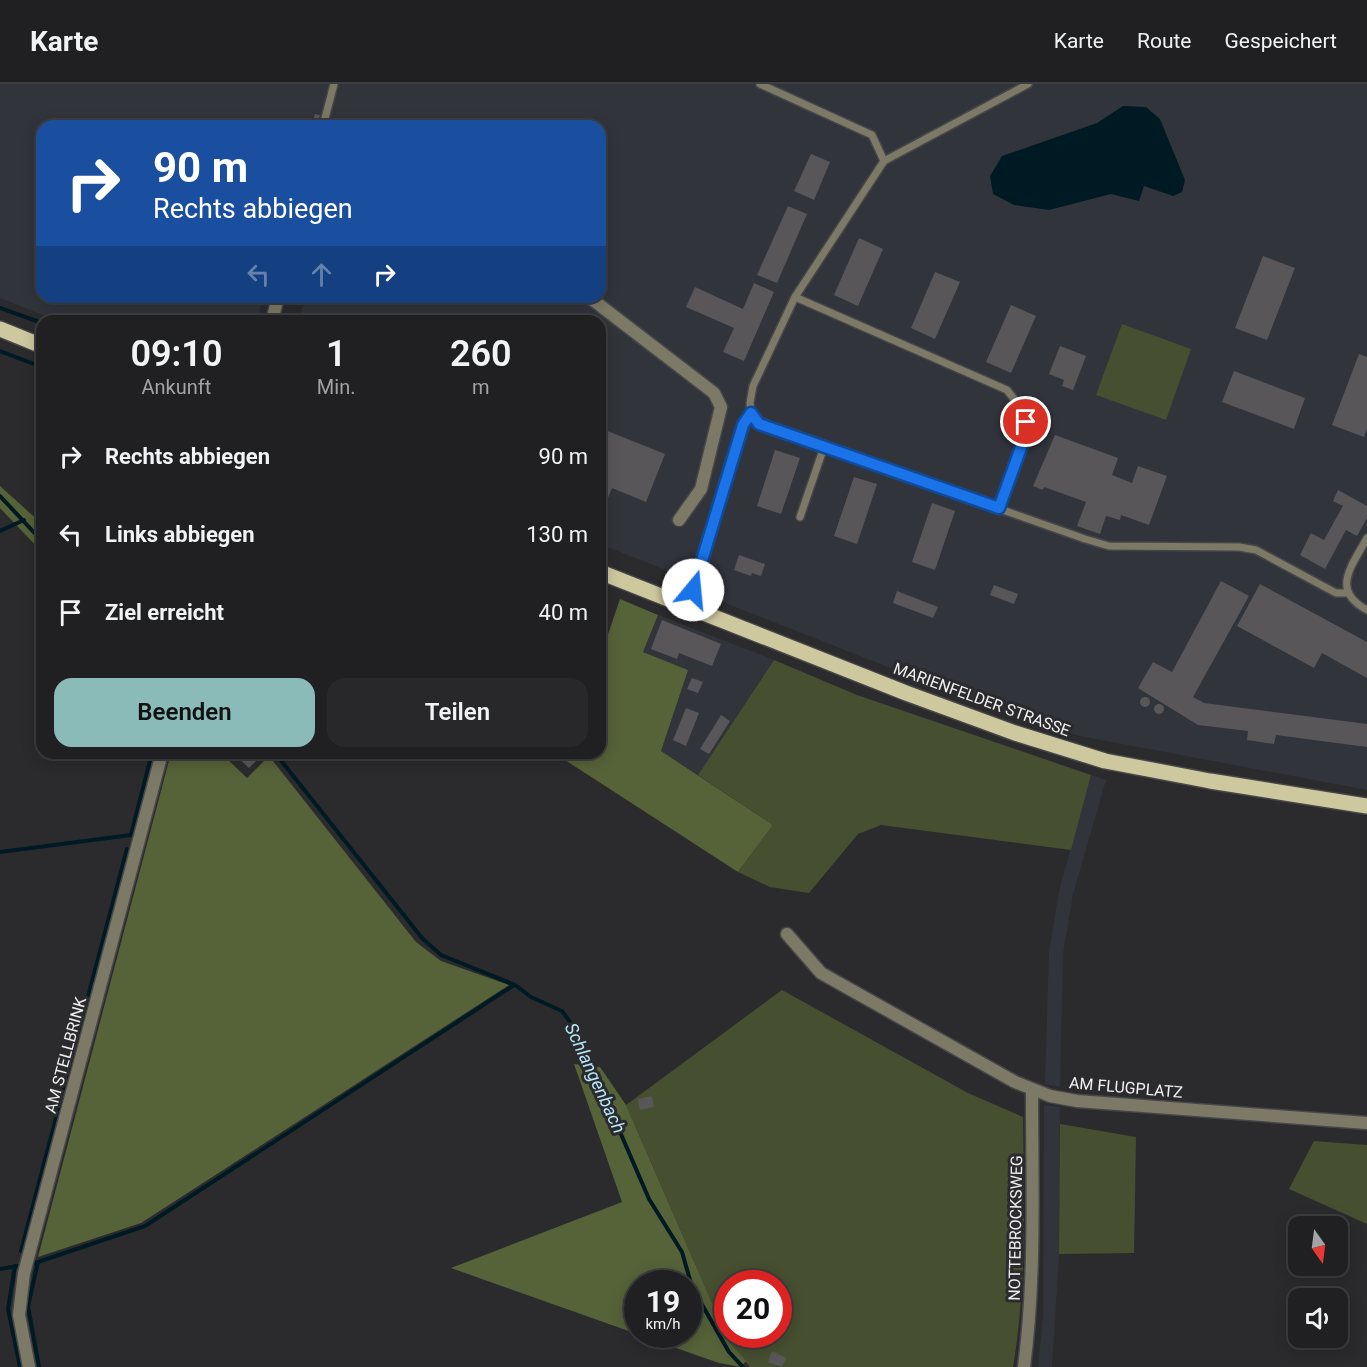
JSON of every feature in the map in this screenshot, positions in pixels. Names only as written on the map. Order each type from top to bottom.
[{"type":"main road","points":[[0,329],[36,344]]},
{"type":"main road","name":"MARIENFELDER STRASSE","points":[[606,574],[906,693],[1016,733],[1105,761],[1210,782],[1367,806]]},
{"type":"street","points":[[597,303],[714,393],[721,407],[700,489],[679,520]]},
{"type":"street","name":"AM STELLBRINK","points":[[29,1367],[19,1315],[24,1273],[160,759]]},
{"type":"street","name":"AM FLUGPLATZ","points":[[787,934],[821,973],[1032,1090],[1077,1101],[1367,1124]]},
{"type":"street","name":"NOTTEBROCKSWEG","points":[[1024,1367],[1030,1326],[1032,1264],[1032,1090]]},
{"type":"lane","points":[[325,120],[334,84]]},
{"type":"lane","points":[[760,84],[872,135],[884,161]]},
{"type":"lane","points":[[1028,84],[884,161],[795,297],[753,386],[751,413],[759,424],[1109,546],[1239,547],[1256,550],[1336,593],[1346,593]]},
{"type":"lane","points":[[795,297],[1007,390],[1024,412],[1027,431],[999,508]]},
{"type":"lane","points":[[688,607],[743,425],[751,413]]},
{"type":"lane","points":[[800,517],[824,447]]},
{"type":"lane","points":[[1367,538],[1345,582],[1346,593],[1355,603],[1367,610]]},
{"type":"shaded area","points":[[0,84],[1367,84],[1367,790],[1080,736],[1010,715],[687,588],[689,579],[606,546],[606,315],[300,315],[304,303],[606,303],[606,120],[36,120],[36,303],[262,303],[258,315],[43,315],[0,298]]},
{"type":"shaded area","points":[[658,615],[774,660],[698,775],[661,751],[688,670],[643,652]]},
{"type":"shaded area","points":[[1091,775],[1106,780],[1073,894],[1063,954],[1060,1087],[1045,1084],[1049,952],[1059,891]]},
{"type":"shaded area","points":[[1044,1105],[1060,1107],[1059,1254],[1052,1367],[1038,1367],[1043,1317]]},
{"type":"green space","points":[[1122,324],[1191,349],[1166,420],[1096,395]]},
{"type":"green space","points":[[0,486],[36,519],[36,546],[0,508]]},
{"type":"green space","points":[[620,599],[658,615],[643,652],[688,670],[661,751],[773,825],[738,872],[565,760],[606,759],[606,640]]},
{"type":"green space","points":[[774,660],[857,695],[1091,775],[1071,850],[881,825],[858,834],[809,893],[770,887],[738,872],[773,825],[698,775]]},
{"type":"green space","points":[[169,759],[227,759],[247,778],[266,759],[271,759],[416,942],[441,961],[509,985],[141,1223],[38,1257]]},
{"type":"green space","points":[[782,990],[968,1093],[1023,1117],[1023,1274],[1013,1367],[750,1367],[734,1348],[792,1348],[792,1270],[714,1270],[714,1307],[702,1280],[702,1270],[698,1270],[626,1105]]},
{"type":"green space","points":[[574,1064],[600,1067],[626,1105],[698,1270],[624,1270],[624,1329],[451,1268],[622,1202]]},
{"type":"green space","points":[[1060,1124],[1136,1137],[1134,1253],[1059,1254]]},
{"type":"green space","points":[[1314,1141],[1367,1145],[1367,1224],[1289,1189]]},
{"type":"green space","points":[[702,1280],[714,1307],[714,1348],[734,1348],[746,1361],[741,1367],[719,1363],[676,1348],[702,1348]]},
{"type":"water","points":[[1123,106],[1146,107],[1160,119],[1185,180],[1182,192],[1173,196],[1144,186],[1139,201],[1111,194],[1049,210],[1014,205],[993,194],[990,176],[1002,156],[1097,123]]},
{"type":"building","points":[[315,114],[320,115],[319,120],[313,120]]},
{"type":"building","points":[[811,154],[830,162],[814,200],[794,191]]},
{"type":"building","points":[[788,206],[807,214],[777,283],[757,275]]},
{"type":"building","points":[[859,238],[883,249],[858,306],[834,295]]},
{"type":"building","points":[[1263,256],[1295,268],[1267,340],[1235,328]]},
{"type":"building","points":[[935,272],[960,282],[935,339],[911,328]]},
{"type":"building","points":[[754,283],[774,292],[744,361],[723,352],[734,328],[686,307],[695,287],[743,309]]},
{"type":"building","points":[[1011,305],[1036,316],[1011,373],[986,362]]},
{"type":"building","points":[[1060,346],[1086,356],[1073,390],[1062,386],[1064,380],[1049,374]]},
{"type":"building","points":[[1359,354],[1367,357],[1367,428],[1364,437],[1332,425]]},
{"type":"building","points":[[1234,371],[1305,398],[1294,429],[1222,402]]},
{"type":"building","points":[[606,430],[665,454],[646,502],[612,488],[606,502]]},
{"type":"building","points":[[1055,435],[1118,458],[1112,475],[1132,483],[1138,466],[1167,476],[1149,525],[1121,515],[1120,520],[1106,516],[1100,534],[1077,526],[1086,502],[1044,487],[1043,490],[1033,486]]},
{"type":"building","points":[[775,450],[800,458],[781,514],[757,506]]},
{"type":"building","points":[[854,477],[877,484],[857,544],[834,536]]},
{"type":"building","points":[[1338,490],[1367,506],[1367,518],[1357,536],[1346,530],[1325,569],[1300,555],[1311,533],[1324,540],[1343,506],[1333,501]]},
{"type":"building","points":[[932,503],[955,511],[935,570],[912,562]]},
{"type":"building","points":[[739,555],[765,564],[761,576],[752,573],[751,576],[734,570]]},
{"type":"building","points":[[1221,581],[1249,596],[1193,697],[1204,703],[1367,724],[1367,747],[1276,735],[1274,744],[1247,740],[1248,731],[1198,725],[1138,688],[1153,662],[1172,672]]},
{"type":"building","points":[[1260,584],[1367,642],[1367,678],[1322,653],[1314,668],[1237,626]]},
{"type":"building","points":[[994,585],[1018,594],[1014,604],[990,595]]},
{"type":"building","points":[[712,590],[717,592],[715,598],[709,596]]},
{"type":"building","points":[[897,591],[938,607],[933,618],[893,603]]},
{"type":"building","points":[[662,620],[721,644],[712,666],[679,653],[677,659],[651,649]]},
{"type":"building","points":[[692,678],[703,682],[698,693],[687,689]]},
{"type":"building","points":[[1145,697],[1149,698],[1149,706],[1145,707],[1141,706],[1140,702],[1141,698]]},
{"type":"building","points":[[1159,704],[1163,705],[1163,713],[1159,714],[1155,713],[1154,709],[1155,705]]},
{"type":"building","points":[[686,708],[699,713],[686,746],[673,740]]},
{"type":"building","points":[[721,715],[730,721],[709,754],[700,749]]},
{"type":"building","points":[[239,759],[258,759],[249,768]]},
{"type":"building","points":[[652,1096],[654,1107],[640,1110],[638,1099]]},
{"type":"building","points":[[772,1351],[786,1358],[782,1367],[768,1362]]},
{"type":"waterway","points":[[0,308],[36,321]]},
{"type":"waterway","points":[[0,351],[36,365]]},
{"type":"waterway","name":"Schlangenbach","points":[[0,496],[36,535]]},
{"type":"waterway","points":[[0,531],[24,520]]},
{"type":"waterway","points":[[0,852],[131,835],[150,759]]},
{"type":"waterway","name":"Schlangenbach","points":[[280,759],[422,938],[441,955],[515,985],[531,997],[562,1011],[576,1030],[649,1199],[682,1252],[692,1287],[729,1352],[743,1367]]},
{"type":"waterway","points":[[21,1251],[127,849]]},
{"type":"waterway","points":[[35,1263],[145,1226],[514,985]]},
{"type":"waterway","points":[[38,1262],[28,1306],[39,1367]]},
{"type":"waterway","points":[[15,1266],[8,1309],[20,1367]]},
{"type":"waterway","points":[[0,1269],[18,1266]]},
{"type":"route","points":[[693,590],[743,425],[751,413],[759,424],[999,508],[1027,431],[1026,422]]}]
